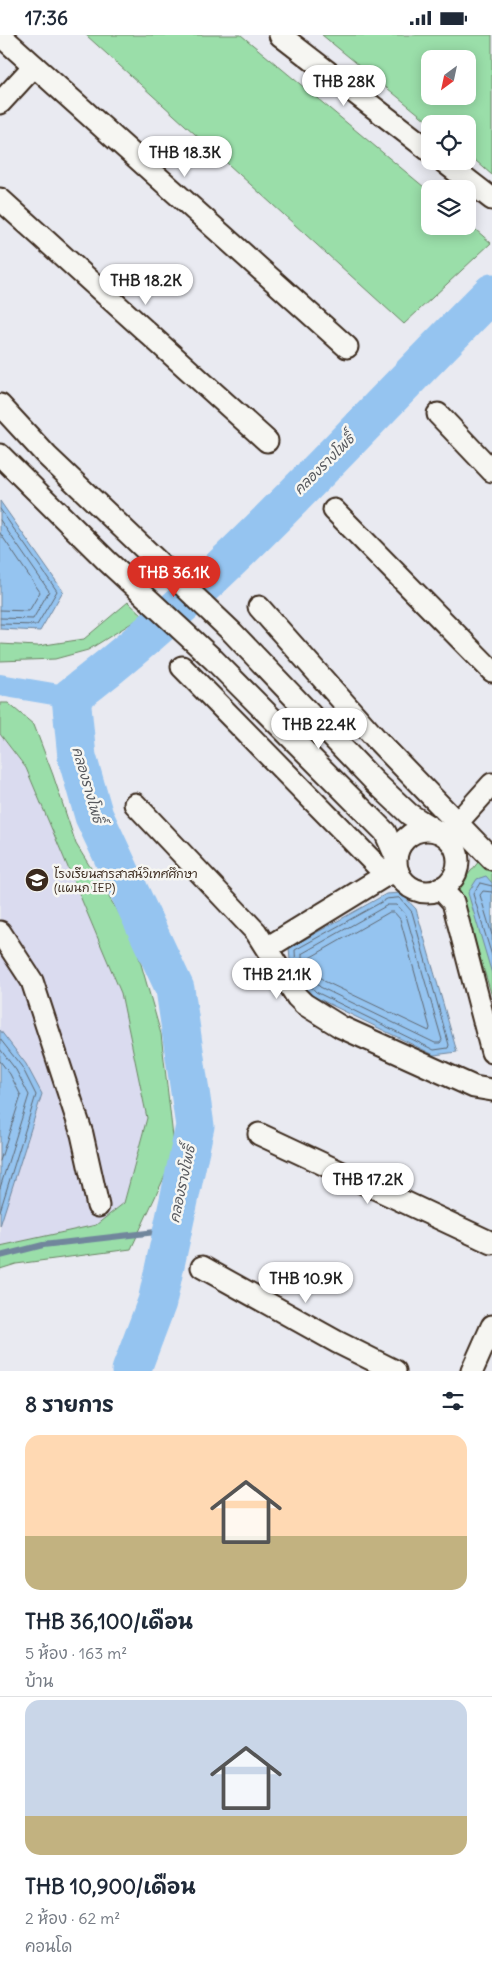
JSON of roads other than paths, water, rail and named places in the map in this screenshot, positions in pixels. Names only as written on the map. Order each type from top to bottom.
[{"type":"street","points":[[0,35],[347,347]]},
{"type":"street","points":[[280,35],[421,144]]},
{"type":"street","points":[[0,103],[34,65]]},
{"type":"street","points":[[455,170],[492,199]]},
{"type":"street","points":[[0,199],[267,441]]},
{"type":"street","points":[[0,405],[47,456],[232,632],[374,781],[409,814],[446,830],[492,859]]},
{"type":"street","points":[[438,414],[492,471]]},
{"type":"street","points":[[0,455],[109,563],[214,660],[385,832],[393,868]]},
{"type":"street","points":[[334,510],[492,671]]},
{"type":"street","points":[[182,667],[393,868],[404,882],[413,889],[424,891],[440,888],[453,877],[457,866],[457,855],[446,830],[378,741],[260,607]]},
{"type":"street","points":[[267,948],[393,868],[400,844],[409,835],[422,830],[446,830],[492,784]]},
{"type":"street","points":[[135,803],[169,842],[242,916],[267,948],[296,997],[320,1014],[474,1087],[492,1090]]},
{"type":"street","points":[[440,888],[453,902],[492,1052]]},
{"type":"street","points":[[0,932],[32,981],[82,1134],[98,1206]]},
{"type":"street","points":[[259,1134],[492,1243]]},
{"type":"street","points":[[202,1267],[337,1342],[395,1371]]},
{"type":"street","points":[[472,1371],[492,1327]]},
{"type":"water","points":[[0,501],[63,591],[40,631],[0,629]]},
{"type":"water","points":[[486,876],[492,883],[492,974],[468,893],[477,879]]},
{"type":"water","points":[[401,893],[416,909],[457,1052],[434,1055],[313,996],[291,972],[289,948],[386,894]]},
{"type":"water","points":[[0,1030],[26,1064],[42,1094],[0,1226]]},
{"type":"waterway","name":"คลองรางโพธิ์","points":[[131,1371],[157,1302],[195,1126],[175,989],[94,816],[77,757],[71,697],[128,652],[236,554],[492,293]]},
{"type":"waterway","points":[[0,685],[71,697]]},
{"type":"waterway","points":[[0,1256],[43,1245],[173,1230]]},
{"type":"place","name":"โรงเรียนสารสาสน์วิเทศศึกษา (แผนก IEP)","points":[[37,880]]}]
